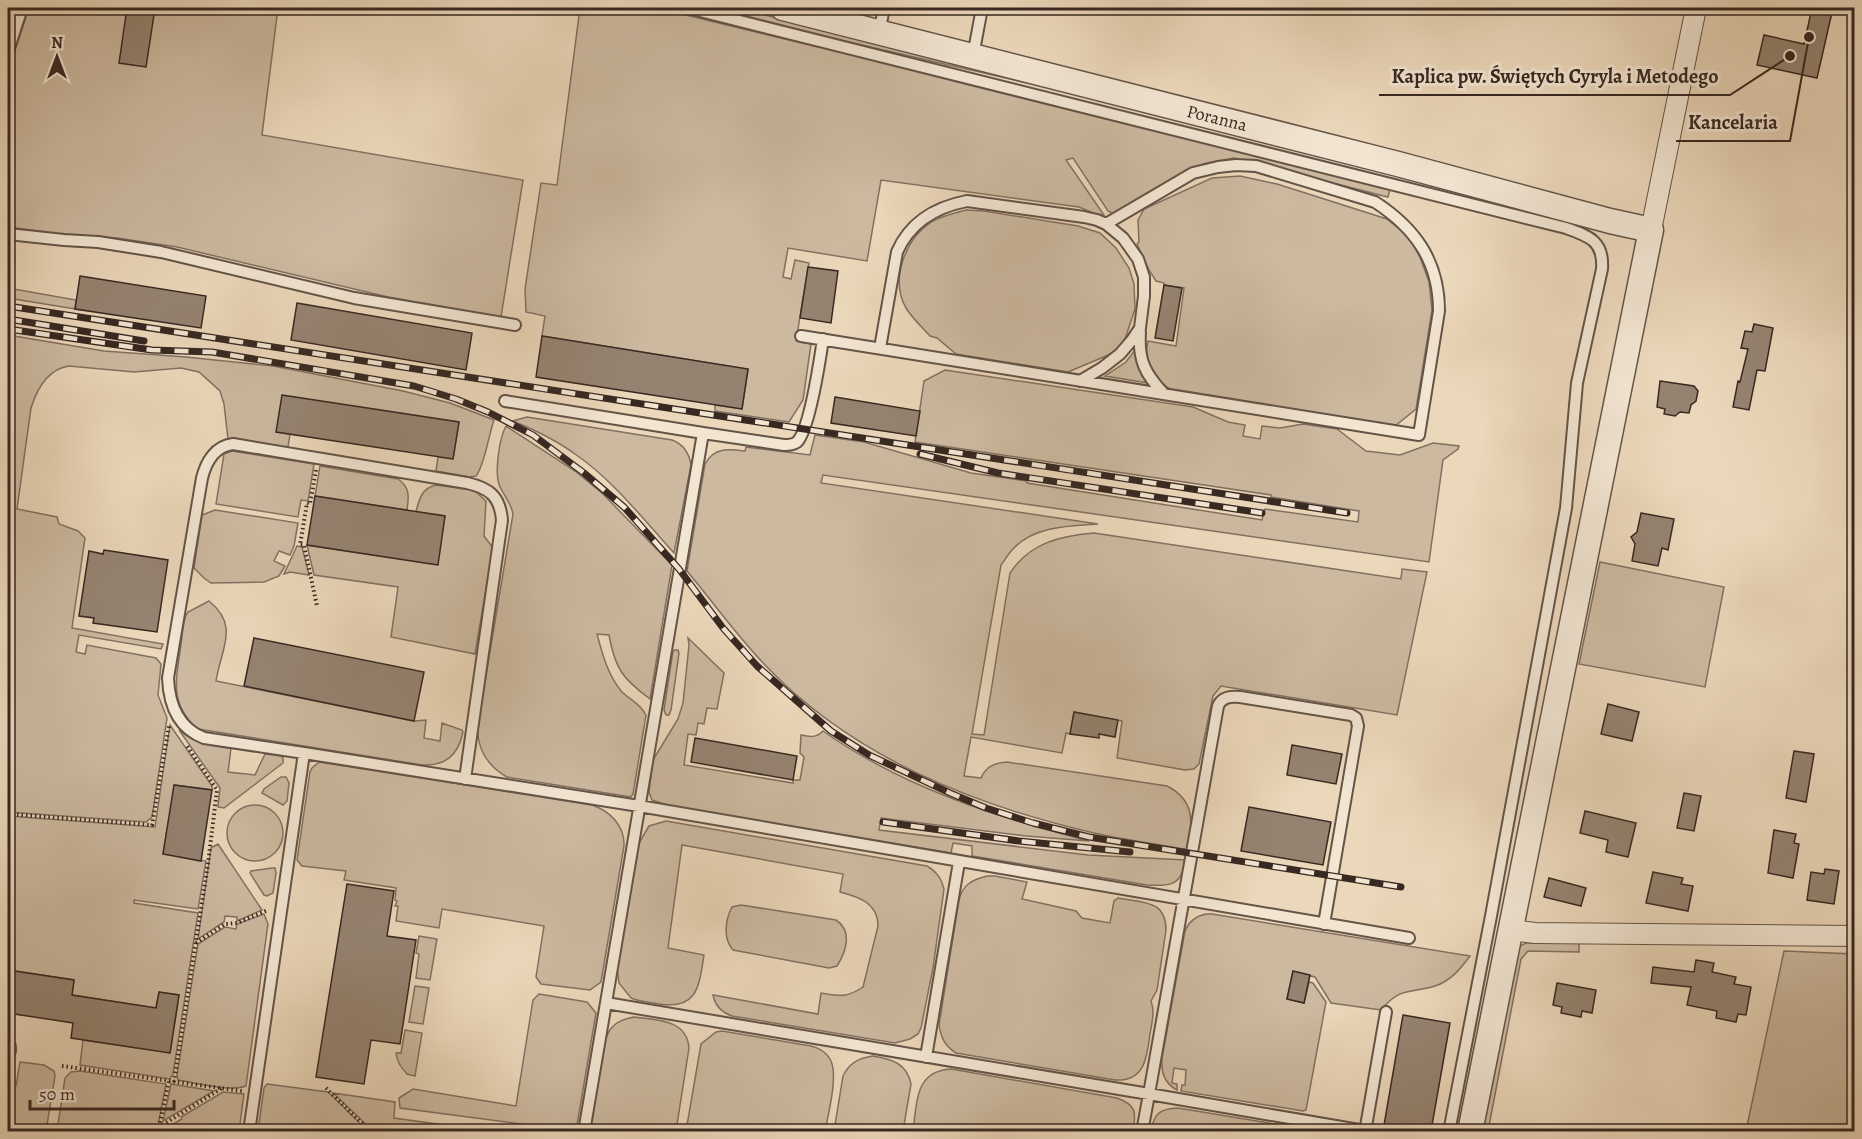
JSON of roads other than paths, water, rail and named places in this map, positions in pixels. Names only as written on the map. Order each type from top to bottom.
[{"type":"street","name":"Poranna","points":[[783,8],[1651,230]]},
{"type":"street","points":[[1470,1131],[1696,8]]},
{"type":"street","points":[[1510,930],[1535,933],[1854,936]]},
{"type":"lane","points":[[8,51],[22,8]]},
{"type":"lane","points":[[688,8],[1566,228],[1580,232],[1599,246],[1603,258],[1602,269],[1577,383],[1566,508],[1449,1131]]},
{"type":"lane","points":[[879,33],[884,8]]},
{"type":"lane","points":[[973,56],[982,8]]},
{"type":"lane","points":[[801,336],[1419,435],[1439,311],[1439,295],[1435,275],[1426,253],[1409,229],[1392,213],[1375,202],[1256,166],[1236,165],[1193,173],[1106,224]]},
{"type":"lane","points":[[880,348],[897,252],[903,238],[925,217],[949,204],[967,201],[1084,217],[1106,224],[1123,238],[1138,259],[1144,277],[1138,349],[1150,378],[1164,394]]},
{"type":"lane","points":[[8,234],[98,242],[161,252],[354,298],[515,325]]},
{"type":"lane","points":[[1080,381],[1120,354],[1140,328]]},
{"type":"lane","points":[[505,401],[784,445],[796,442],[800,438],[810,412],[823,339]]},
{"type":"lane","points":[[584,1131],[703,433]]},
{"type":"lane","points":[[465,779],[502,520],[498,501],[486,488],[474,484],[233,444],[219,449],[207,462],[202,478],[168,678],[173,708],[179,719],[195,735],[204,738],[304,753],[465,779],[639,806],[1409,938]]},
{"type":"lane","points":[[1142,1131],[1220,700],[1240,697],[1351,715],[1357,720],[1358,726],[1324,924]]},
{"type":"lane","points":[[249,1131],[304,753]]},
{"type":"lane","points":[[926,1057],[959,862]]},
{"type":"lane","points":[[606,1003],[1365,1131],[1386,1012]]},
{"type":"railway","points":[[8,306],[1347,513]]},
{"type":"railway","points":[[8,319],[144,341]]},
{"type":"railway","points":[[8,329],[152,350],[212,352],[414,386],[456,399],[533,435],[584,473],[624,507],[679,569],[723,628],[757,666],[831,731],[869,755],[986,808],[1089,837],[1401,887]]},
{"type":"railway","points":[[920,454],[998,473],[1262,513]]},
{"type":"railway","points":[[883,822],[1019,841],[1130,852]]},
{"type":"place","name":"Kancelaria","points":[[1809,37]]},
{"type":"place","name":"Kaplica pw. Świętych Cyryla i Metodego","points":[[1790,56]]}]
